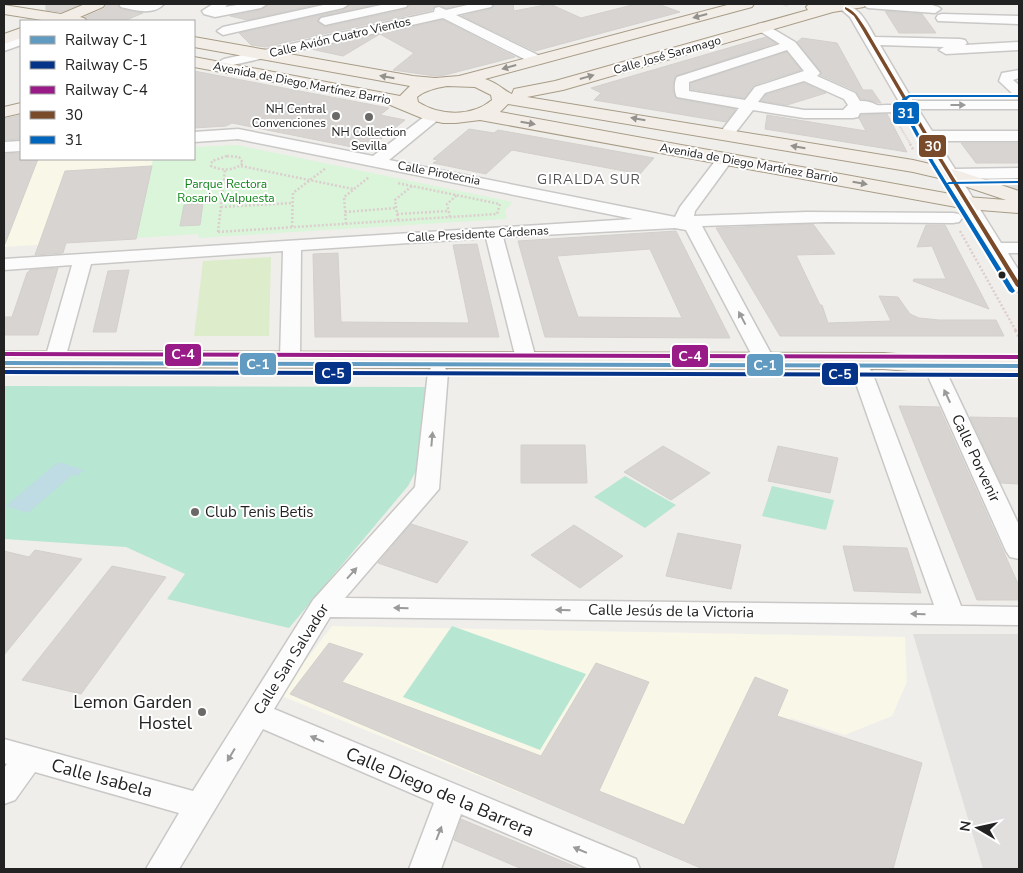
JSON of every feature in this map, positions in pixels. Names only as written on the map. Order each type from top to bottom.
[{"type":"main road","points":[[4,10],[58,20],[98,4]]},
{"type":"main road","name":"Calle José Saramago","points":[[459,81],[747,4]]},
{"type":"main road","points":[[801,4],[844,6]]},
{"type":"main road","name":"Calle José Saramago","points":[[502,97],[540,89],[844,6]]},
{"type":"main road","points":[[4,27],[20,32]]},
{"type":"main road","points":[[4,39],[20,32]]},
{"type":"main road","points":[[205,65],[230,59],[232,54],[221,39]]},
{"type":"main road","name":"Avenida de Diego Martínez Barrio","points":[[195,42],[221,39],[265,54],[413,81],[435,83]]},
{"type":"main road","name":"Avenida de Diego Martínez Barrio","points":[[205,65],[387,97],[434,116]]},
{"type":"main road","points":[[410,105],[408,98],[410,94],[420,87],[435,83],[477,82],[491,87],[502,97],[497,106],[480,114],[457,117],[434,116]]},
{"type":"main road","points":[[540,89],[540,97],[558,106]]},
{"type":"main road","name":"Avenida de Diego Martínez Barrio","points":[[502,97],[727,134],[949,174],[1019,197]]},
{"type":"main road","points":[[4,112],[20,108]]},
{"type":"main road","name":"Avenida de Diego Martínez Barrio","points":[[480,114],[967,202],[1019,207]]},
{"type":"main road","points":[[4,359],[884,360],[933,365],[1019,366]]},
{"type":"main road","points":[[4,371],[888,372],[933,365]]},
{"type":"street","points":[[125,4],[152,6]]},
{"type":"street","points":[[222,4],[208,12],[261,4]]},
{"type":"street","points":[[221,39],[343,4]]},
{"type":"street","points":[[324,22],[402,4]]},
{"type":"street","points":[[426,4],[537,60]]},
{"type":"street","name":"Calle Avión Cuatro Vientos","points":[[205,65],[265,54],[487,4]]},
{"type":"street","points":[[868,4],[1019,20]]},
{"type":"street","points":[[844,6],[855,15],[910,105],[949,174],[1019,286]]},
{"type":"street","points":[[938,10],[958,40]]},
{"type":"street","points":[[871,41],[938,43],[958,40],[978,33],[1019,27]]},
{"type":"street","points":[[727,134],[760,90],[813,73],[790,45],[764,28]]},
{"type":"street","points":[[4,47],[20,40]]},
{"type":"street","points":[[938,43],[946,50],[1019,46]]},
{"type":"street","points":[[790,45],[682,80],[682,94],[804,114],[853,114],[850,109],[889,107]]},
{"type":"street","points":[[910,105],[1017,105],[1006,81],[1008,76],[1019,74]]},
{"type":"street","points":[[804,76],[850,96],[855,105],[889,107]]},
{"type":"street","points":[[377,161],[434,116]]},
{"type":"street","name":"Calle Pirotecnia","points":[[195,137],[238,134],[684,222]]},
{"type":"street","points":[[927,136],[1017,136]]},
{"type":"street","points":[[4,147],[20,146]]},
{"type":"street","points":[[725,159],[686,211],[684,222],[693,226],[765,361]]},
{"type":"street","points":[[949,174],[1019,173]]},
{"type":"street","points":[[600,227],[612,222],[616,217],[610,209],[601,206]]},
{"type":"street","name":"Calle Presidente Cárdenas","points":[[4,264],[218,250],[292,236],[493,232],[788,218],[953,218]]},
{"type":"street","points":[[493,232],[526,359]]},
{"type":"street","points":[[290,359],[292,236]]},
{"type":"street","points":[[995,248],[1019,248]]},
{"type":"street","points":[[55,359],[83,260]]},
{"type":"street","name":"Calle Porvenir","points":[[933,365],[1019,551]]},
{"type":"street","name":"Calle San Salvador","points":[[162,869],[322,607],[427,489],[438,372]]},
{"type":"street","points":[[862,372],[951,615]]},
{"type":"street","name":"Calle Jesús de la Victoria","points":[[322,607],[1019,616]]},
{"type":"street","name":"Calle Diego de la Barrera","points":[[256,714],[624,869]]},
{"type":"street","points":[[4,791],[16,755]]},
{"type":"street","name":"Calle Isabela","points":[[16,755],[201,806]]},
{"type":"street","points":[[425,869],[452,797]]},
{"type":"path","points":[[238,134],[284,103]]},
{"type":"path","points":[[889,107],[916,155]]},
{"type":"path","points":[[241,166],[243,160],[234,156],[221,157],[210,164],[214,168],[225,170],[241,166],[353,189]]},
{"type":"path","points":[[316,166],[334,170]]},
{"type":"path","points":[[292,236],[293,194],[326,168]]},
{"type":"path","points":[[218,250],[218,232],[225,170]]},
{"type":"path","points":[[360,175],[377,179]]},
{"type":"path","points":[[346,224],[344,197],[368,177]]},
{"type":"path","points":[[218,232],[292,236],[346,224],[497,214],[500,204],[394,182]]},
{"type":"path","points":[[398,220],[395,200],[412,186]]},
{"type":"path","points":[[450,217],[447,204],[457,195]]},
{"type":"path","points":[[221,207],[293,203]]},
{"type":"path","points":[[345,212],[396,208]]},
{"type":"path","points":[[397,214],[449,211]]},
{"type":"path","points":[[962,234],[1019,337]]},
{"type":"shaded area","points":[[20,155],[20,160],[153,160],[135,239],[4,247],[4,156]]},
{"type":"shaded area","points":[[991,178],[1019,178],[1019,192],[984,181]]},
{"type":"shaded area","points":[[332,626],[905,637],[907,682],[892,716],[845,735],[791,718],[726,869],[708,869],[279,695]]},
{"type":"shaded area","points":[[913,634],[1019,634],[1019,869],[983,869]]},
{"type":"green space","name":"Parque Rectora Rosario Valpuesta","points":[[237,145],[513,202],[505,210],[507,219],[198,238],[199,234],[136,238],[153,160],[195,160],[195,147]]},
{"type":"green space","points":[[271,257],[269,336],[194,336],[203,261]]},
{"type":"green space","name":"Club Tenis Betis","points":[[4,386],[425,387],[416,471],[408,486],[289,628],[167,599],[185,574],[126,547],[4,539]]},
{"type":"green space","points":[[625,476],[676,505],[645,528],[594,497]]},
{"type":"green space","points":[[772,486],[834,500],[826,530],[762,516]]},
{"type":"green space","points":[[452,626],[586,674],[540,750],[403,697]]},
{"type":"water","points":[[58,462],[84,470],[77,476],[72,475],[28,513],[6,506]]},
{"type":"building","points":[[46,4],[81,4],[61,12],[46,10]]},
{"type":"building","points":[[107,4],[117,4],[121,9],[143,13],[126,20],[88,20],[85,17],[104,9]]},
{"type":"building","points":[[269,4],[320,4],[247,20],[230,16],[261,10]]},
{"type":"building","points":[[351,4],[378,4],[321,16],[317,21],[325,27],[406,9],[410,4],[465,4],[446,8],[439,5],[435,6],[432,10],[265,47],[251,45],[239,33],[343,10]]},
{"type":"building","points":[[495,4],[513,4],[514,11],[550,4],[581,18],[636,4],[658,4],[680,12],[535,51],[462,16],[491,9]]},
{"type":"building","points":[[885,11],[922,14],[936,33],[899,33]]},
{"type":"building","points":[[443,20],[515,57],[435,76],[393,70],[414,53],[380,34],[343,56],[311,49]]},
{"type":"building","points":[[766,37],[776,43],[675,76],[673,90],[677,99],[736,109],[726,122],[594,100],[601,93],[591,88]]},
{"type":"building","points":[[802,38],[837,43],[863,90],[872,90],[881,103],[861,99],[856,91],[820,75],[821,72],[797,42]]},
{"type":"building","points":[[786,52],[801,70],[754,85],[744,98],[691,89],[691,83]]},
{"type":"building","points":[[195,71],[389,108],[380,115],[405,120],[367,150],[232,123],[226,126],[195,128]]},
{"type":"building","points":[[804,83],[826,93],[787,105],[761,101],[766,95]]},
{"type":"building","points":[[887,114],[907,152],[765,129],[767,115],[866,131],[859,118],[861,115]]},
{"type":"building","points":[[20,115],[20,139],[4,140],[4,119]]},
{"type":"building","points":[[469,129],[494,133],[498,130],[654,158],[640,174],[512,150],[486,174],[433,163],[438,160],[433,159]]},
{"type":"building","points":[[961,143],[1019,143],[1019,163],[976,163]]},
{"type":"building","points":[[20,153],[20,160],[38,160],[5,244],[4,154]]},
{"type":"building","points":[[152,166],[136,239],[66,243],[63,253],[35,255],[65,171]]},
{"type":"building","points":[[203,203],[200,225],[180,226],[184,205]]},
{"type":"building","points":[[813,224],[835,254],[796,255],[820,305],[822,305],[828,323],[891,321],[879,296],[898,297],[910,314],[919,318],[996,320],[1004,336],[780,336],[716,228]]},
{"type":"building","points":[[926,225],[945,225],[989,309],[913,281],[914,279],[946,279],[932,246],[917,247]]},
{"type":"building","points":[[676,231],[730,338],[545,337],[518,241]],"holes":[[[650,249],[682,318],[578,317],[557,256]]]},
{"type":"building","points":[[477,244],[499,337],[315,337],[313,254],[338,253],[341,322],[469,323],[453,245]]},
{"type":"building","points":[[58,268],[38,335],[4,335],[4,317],[12,317],[27,273],[30,270]]},
{"type":"building","points":[[129,270],[116,332],[93,332],[108,271]]},
{"type":"building","points":[[899,406],[939,407],[1019,586],[1019,600],[977,600]]},
{"type":"building","points":[[970,417],[1019,418],[1019,484],[1001,483]]},
{"type":"building","points":[[521,445],[585,445],[587,483],[521,483]]},
{"type":"building","points":[[663,446],[710,473],[671,500],[624,472]]},
{"type":"building","points":[[778,446],[838,458],[830,493],[768,481]]},
{"type":"building","points":[[411,524],[468,542],[437,583],[378,563]]},
{"type":"building","points":[[574,525],[623,556],[580,588],[531,555]]},
{"type":"building","points":[[678,533],[741,545],[731,589],[666,576]]},
{"type":"building","points":[[843,546],[907,548],[921,593],[854,591]]},
{"type":"building","points":[[35,550],[82,559],[4,655],[4,551],[29,557]]},
{"type":"building","points":[[112,566],[166,577],[81,694],[22,680]]},
{"type":"building","points":[[329,643],[363,654],[342,682],[541,756],[596,663],[649,682],[599,791],[684,825],[755,677],[788,690],[777,716],[922,763],[893,869],[703,869],[290,694]]},
{"type":"building","points":[[461,819],[581,869],[522,869],[454,840]]},
{"type":"rail line","name":"C-4","points":[[4,354],[1019,357]]},
{"type":"rail line","name":"C-1","points":[[4,363],[1019,366]]},
{"type":"rail line","name":"C-5","points":[[4,372],[1019,375]]},
{"type":"transit line","name":"30","points":[[846,8],[855,15],[864,29],[939,157],[1019,286]]},
{"type":"transit line","name":"31","points":[[1012,291],[932,162],[901,104],[909,96],[1019,96]]},
{"type":"transit line","name":"31","points":[[949,183],[1019,182]]},
{"type":"place","name":"NH Central Convenciones","points":[[336,116]]},
{"type":"place","name":"NH Collection Sevilla","points":[[369,117]]},
{"type":"place","name":"Club Tenis Betis","points":[[195,512]]},
{"type":"place","name":"Lemon Garden Hostel","points":[[202,712]]},
{"type":"district","name":"GIRALDA SUR","points":[[589,179]]}]
